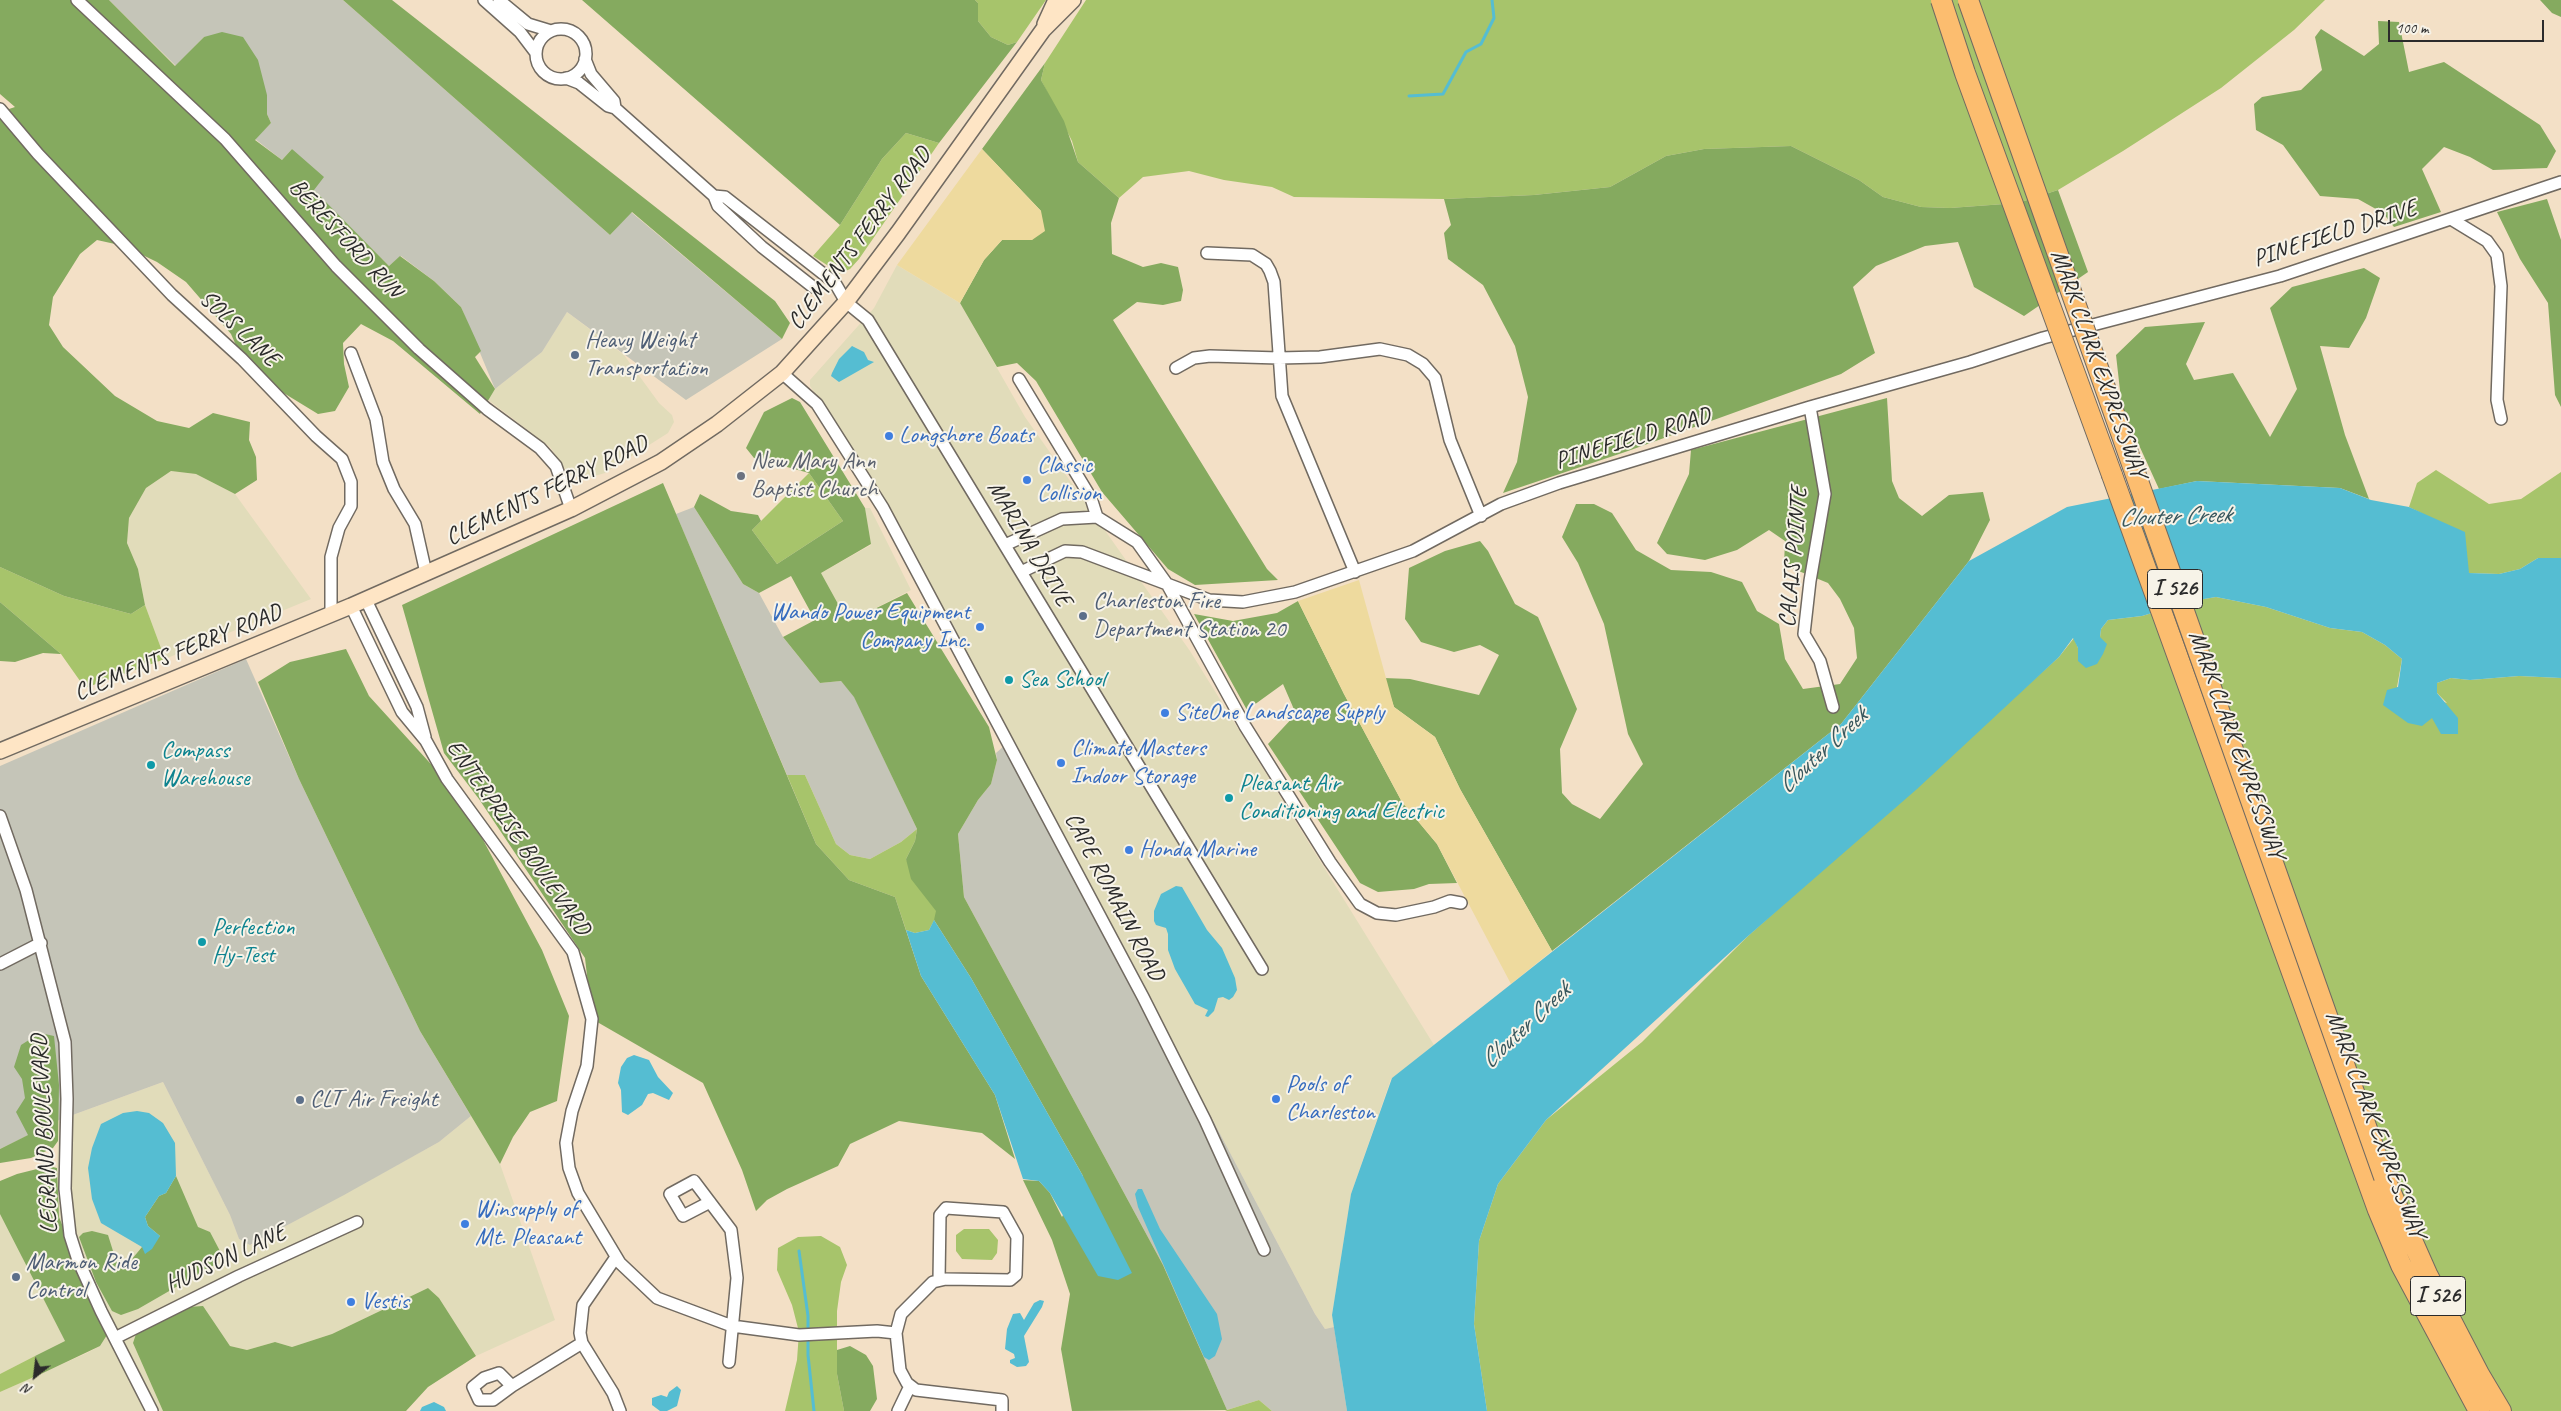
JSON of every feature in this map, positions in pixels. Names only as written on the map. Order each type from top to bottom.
[{"type":"highway","points":[[1935,0],[1965,73]]},
{"type":"highway","name":"MARK CLARK EXPRESSWAY","points":[[1941,0],[1965,73],[2378,1210],[2401,1265],[2479,1411]]},
{"type":"highway","name":"MARK CLARK EXPRESSWAY","points":[[1968,0],[2380,1166],[2427,1274],[2479,1374],[2501,1411]]},
{"type":"main road","name":"CLEMENTS FERRY ROAD","points":[[1043,30],[1056,0]]},
{"type":"main road","name":"CLEMENTS FERRY ROAD","points":[[0,751],[366,600],[571,509],[661,462],[717,424],[782,373],[846,302],[1043,30],[1073,0]]},
{"type":"street","name":"BERESFORD RUN","points":[[77,0],[225,139],[336,266],[419,348],[487,409],[540,448],[556,466],[571,509]]},
{"type":"street","points":[[484,0],[520,32],[532,46],[540,69],[553,78],[566,78],[579,82],[608,106],[615,108],[714,196],[718,206],[762,247],[813,287]]},
{"type":"street","points":[[499,0],[528,24],[551,31]]},
{"type":"street","points":[[536,54],[541,38],[551,31],[563,29],[578,36],[583,42],[585,59],[591,74],[614,101],[615,108]]},
{"type":"street","points":[[566,78],[577,73],[585,59]]},
{"type":"street","name":"SOLS LANE","points":[[0,109],[38,154],[172,296],[242,359],[316,436],[342,459],[351,482],[351,506],[339,528],[331,556],[331,614]]},
{"type":"street","name":"PINEFIELD DRIVE","points":[[2120,317],[2280,276],[2561,182]]},
{"type":"street","name":"MARINA DRIVE","points":[[714,196],[725,197],[835,283],[846,302],[868,320],[1262,969]]},
{"type":"street","points":[[2451,219],[2487,241],[2497,256],[2500,286],[2497,400],[2501,419]]},
{"type":"street","points":[[1207,253],[1252,255],[1266,264],[1274,282],[1282,396],[1288,417],[1355,572]]},
{"type":"street","name":"PINEFIELD ROAD","points":[[1021,572],[1065,551],[1082,552],[1209,600],[1243,602],[1295,592],[1413,551],[1501,504],[1559,483],[1810,406],[2120,317]]},
{"type":"street","points":[[1176,368],[1194,358],[1210,356],[1279,358],[1320,356],[1380,349],[1408,355],[1423,364],[1435,378],[1450,440],[1480,516]]},
{"type":"street","points":[[350,353],[376,419],[387,471],[394,489],[415,524],[426,573]]},
{"type":"street","name":"CAPE ROMAIN ROAD","points":[[782,373],[817,404],[883,508],[1143,997],[1204,1120],[1264,1250]]},
{"type":"street","points":[[1019,379],[1091,498],[1097,517]]},
{"type":"street","name":"CALAIS POINTE","points":[[1810,406],[1825,494],[1810,581],[1804,634],[1820,661],[1833,707]]},
{"type":"street","points":[[1005,545],[1062,519],[1097,517],[1138,542],[1167,584],[1245,726],[1330,862],[1360,904],[1377,913],[1396,915],[1434,907],[1450,901],[1461,902]]},
{"type":"street","name":"ENTERPRISE BOULEVARD","points":[[366,600],[417,707],[426,741]]},
{"type":"street","name":"ENTERPRISE BOULEVARD","points":[[351,606],[402,712],[426,741],[448,779],[573,952],[592,1019],[587,1066],[572,1111],[566,1143],[569,1168],[578,1193],[620,1263],[657,1298],[732,1326],[798,1335],[877,1331],[896,1333]]},
{"type":"street","name":"LEGRAND BOULEVARD","points":[[0,816],[26,890],[65,1042],[67,1099],[65,1189],[70,1234],[78,1260],[152,1411]]},
{"type":"street","points":[[0,964],[41,943]]},
{"type":"street","points":[[710,1202],[731,1230],[737,1278],[729,1362]]},
{"type":"street","points":[[939,1280],[940,1215],[946,1208],[1003,1212],[1017,1237],[1016,1275],[1010,1280],[939,1280],[933,1282],[901,1314],[896,1333],[900,1370],[910,1386],[916,1390],[1002,1400],[1002,1411]]},
{"type":"street","name":"HUDSON LANE","points":[[115,1338],[202,1293],[357,1222]]},
{"type":"street","points":[[616,1256],[583,1305],[580,1333],[582,1343],[613,1393],[620,1411]]},
{"type":"street","points":[[512,1386],[582,1343]]},
{"type":"street","points":[[898,1411],[910,1386]]},
{"type":"shaded area","points":[[109,0],[343,0],[610,235],[631,212],[782,339],[686,400],[567,312],[542,352],[495,389],[461,307],[434,281],[401,256],[389,266],[313,190],[292,149],[282,160],[255,139],[271,123],[267,114],[267,95],[204,37],[176,66]]},
{"type":"shaded area","points":[[897,265],[960,303],[1025,417],[1190,651],[1434,1045],[1391,1079],[1351,1194],[1332,1315],[1334,1327],[1325,1329],[1315,1314],[1012,739],[859,460],[810,386],[810,380],[874,308]]},
{"type":"shaded area","points":[[567,312],[624,355],[659,403],[672,415],[674,422],[668,433],[605,473],[581,480],[568,473],[550,447],[487,399],[495,389],[542,352]]},
{"type":"shaded area","points":[[171,471],[196,474],[235,494],[311,599],[165,659],[145,605],[138,569],[127,543],[129,518],[146,488]]},
{"type":"shaded area","points":[[694,507],[743,584],[759,593],[783,637],[820,683],[841,681],[854,696],[917,829],[901,842],[870,859],[850,855],[836,844],[805,775],[787,775],[676,514]]},
{"type":"shaded area","points":[[865,508],[870,508],[911,590],[848,622],[821,573],[871,545]]},
{"type":"shaded area","points":[[246,659],[299,779],[420,1031],[471,1116],[439,1142],[250,1245],[239,1239],[230,1215],[163,1082],[59,1120],[0,1149],[0,766]]},
{"type":"shaded area","points":[[1012,739],[1315,1314],[1325,1329],[1334,1327],[1347,1411],[1272,1411],[1259,1400],[1227,1410],[1163,1265],[964,897],[958,834],[978,800],[991,784],[997,760],[996,753]]},
{"type":"shaded area","points":[[163,1082],[230,1215],[239,1239],[251,1245],[439,1142],[471,1116],[500,1164],[555,1320],[476,1356],[439,1298],[428,1288],[332,1334],[292,1347],[275,1342],[247,1350],[230,1346],[219,1330],[133,1343],[163,1411],[0,1411],[0,1392],[87,1353],[100,1346],[107,1335],[59,1217],[57,1168],[59,1120]]},
{"type":"shaded area","name":"Marmon Ride Control","points":[[0,1214],[65,1341],[0,1374]]},
{"type":"green space","points":[[0,0],[109,0],[175,66],[204,37],[222,32],[243,37],[258,60],[267,95],[267,114],[271,123],[255,140],[282,160],[292,149],[324,177],[314,190],[389,266],[400,256],[434,281],[461,307],[481,351],[475,357],[495,389],[480,414],[393,341],[361,324],[343,343],[344,364],[349,387],[335,411],[318,414],[264,381],[242,359],[231,334],[186,282],[157,262],[124,246],[97,240],[80,254],[53,297],[49,325],[63,347],[115,396],[157,421],[189,428],[213,413],[250,422],[249,440],[256,457],[257,480],[235,494],[196,474],[171,471],[146,488],[129,518],[127,543],[138,569],[145,605],[131,614],[64,596],[0,567],[0,112],[15,107],[0,94]]},
{"type":"green space","points":[[343,0],[392,0],[775,301],[790,323],[782,339],[632,212],[610,235]]},
{"type":"green space","points":[[582,0],[975,0],[978,3],[978,21],[991,37],[1008,45],[1017,42],[939,143],[906,133],[882,159],[840,225]]},
{"type":"green space","points":[[975,0],[1046,0],[1017,42],[1008,45],[991,37],[978,21],[978,3]]},
{"type":"green space","points":[[1086,0],[2325,0],[2294,30],[2221,88],[2058,190],[2018,203],[1950,208],[1921,207],[1883,197],[1859,180],[1791,146],[1704,149],[1666,156],[1610,187],[1534,195],[1444,199],[1294,197],[1272,187],[1224,180],[1189,171],[1143,177],[1119,198],[1078,162],[1072,141],[1041,80],[1045,63]]},
{"type":"green space","points":[[2540,0],[2561,0],[2561,17],[2552,13]]},
{"type":"green space","points":[[2378,21],[2399,22],[2409,72],[2444,62],[2540,125],[2556,151],[2547,168],[2493,170],[2470,157],[2444,147],[2422,169],[2441,212],[2394,227],[2383,213],[2358,199],[2320,196],[2283,145],[2256,130],[2254,104],[2262,97],[2301,90],[2322,70],[2315,37],[2321,29],[2364,56],[2379,44]]},
{"type":"green space","points":[[1045,63],[1041,80],[1064,121],[1078,162],[1119,198],[1111,223],[1112,254],[1143,267],[1161,263],[1178,267],[1183,290],[1181,301],[1163,305],[1137,302],[1113,320],[1267,569],[1278,580],[1195,585],[1168,569],[1102,492],[1036,381],[1017,363],[997,367],[960,303],[984,260],[1002,240],[1032,240],[1041,211],[982,149]]},
{"type":"green space","points":[[906,133],[939,143],[859,259],[850,269],[837,275],[827,272],[830,267],[813,256],[840,225],[882,159]]},
{"type":"green space","points":[[1791,146],[1859,180],[1883,197],[1921,207],[1950,208],[2018,203],[2058,190],[2088,272],[2024,316],[1974,287],[1958,242],[1925,246],[1876,266],[1853,287],[1875,353],[1841,374],[1628,451],[1503,493],[1517,462],[1528,397],[1515,346],[1483,285],[1448,259],[1444,233],[1451,225],[1444,199],[1534,195],[1610,187],[1666,156],[1704,149]]},
{"type":"green space","points":[[2547,199],[2561,240],[2561,407],[2555,395],[2548,303],[2520,259],[2497,212]]},
{"type":"green space","points":[[2364,268],[2380,278],[2366,318],[2349,348],[2320,346],[2345,435],[2369,499],[2340,488],[2197,481],[2159,489],[2122,408],[2116,355],[2145,327],[2205,322],[2186,364],[2194,380],[2233,373],[2270,437],[2297,389],[2270,308],[2292,287]]},
{"type":"green space","points":[[792,398],[800,402],[865,508],[871,544],[821,573],[848,622],[907,593],[989,727],[997,760],[991,784],[978,800],[958,834],[964,897],[1163,1265],[1227,1410],[1072,1411],[1061,1349],[1070,1294],[1052,1240],[1023,1180],[1039,1181],[1050,1193],[1062,1217],[1083,1176],[971,978],[934,920],[936,911],[911,879],[906,859],[915,841],[917,829],[854,697],[841,681],[820,683],[783,637],[815,620],[791,576],[759,593],[743,584],[694,507],[700,494],[731,511],[758,515],[761,521],[752,530],[777,564],[843,521],[809,473],[754,458],[746,448],[764,412]]},
{"type":"green space","points":[[1887,398],[1892,481],[1899,498],[1922,516],[1949,495],[1983,492],[1990,520],[1969,561],[1841,724],[1552,951],[1460,789],[1435,737],[1394,707],[1384,678],[1410,679],[1479,695],[1499,655],[1480,645],[1454,652],[1421,642],[1405,619],[1409,568],[1445,551],[1480,541],[1488,551],[1515,604],[1538,617],[1577,709],[1560,749],[1562,793],[1572,804],[1600,819],[1643,764],[1628,734],[1604,624],[1578,563],[1562,537],[1576,504],[1594,504],[1612,513],[1636,550],[1671,570],[1711,572],[1742,582],[1757,611],[1779,624],[1785,659],[1803,689],[1840,684],[1857,658],[1854,628],[1840,599],[1828,583],[1784,565],[1785,541],[1769,530],[1737,550],[1705,560],[1667,554],[1657,543],[1689,474],[1691,450]]},
{"type":"green space","points":[[2436,470],[2489,504],[2521,499],[2561,472],[2561,558],[2538,558],[2520,569],[2499,574],[2469,573],[2433,519],[2409,507],[2417,483]]},
{"type":"green space","points":[[809,473],[843,521],[777,564],[752,530]]},
{"type":"green space","points":[[663,483],[816,844],[849,880],[895,897],[921,976],[995,1095],[1015,1159],[982,1133],[899,1121],[850,1144],[838,1166],[787,1189],[767,1200],[756,1211],[742,1170],[703,1083],[592,1019],[585,958],[479,799],[444,753],[402,605]]},
{"type":"green space","points":[[0,567],[64,596],[131,614],[145,605],[165,659],[85,688],[61,654],[0,602]]},
{"type":"green space","points":[[2216,597],[2266,607],[2330,628],[2362,632],[2385,645],[2402,659],[2397,687],[2447,703],[2437,693],[2437,683],[2451,678],[2470,680],[2519,676],[2561,678],[2561,1411],[1487,1411],[1474,1324],[1479,1241],[1498,1184],[1546,1120],[1642,1042],[1747,937],[2059,657],[2074,638],[2078,648],[2078,661],[2100,637],[2101,629],[2108,620],[2142,616],[2192,601]]},
{"type":"green space","points":[[1298,601],[1344,694],[1402,802],[1437,844],[1457,883],[1429,884],[1414,889],[1378,892],[1360,883],[1268,744],[1296,714],[1283,684],[1247,710],[1194,614],[1233,621],[1277,613]]},
{"type":"green space","points":[[0,602],[61,654],[43,653],[15,662],[0,661]]},
{"type":"green space","points":[[346,649],[369,696],[459,795],[542,950],[569,1016],[557,1101],[530,1112],[513,1137],[500,1164],[420,1031],[299,779],[258,682],[290,662]]},
{"type":"green space","points":[[787,775],[805,775],[836,844],[850,855],[870,859],[901,842],[917,829],[915,841],[906,859],[938,913],[929,930],[915,933],[906,930],[895,897],[849,880],[816,844]]},
{"type":"green space","points":[[40,1033],[54,1036],[59,1085],[58,1141],[53,1148],[31,1158],[0,1163],[0,1149],[28,1135],[16,1112],[25,1098],[22,1079],[14,1067],[21,1045]]},
{"type":"green space","points":[[49,1166],[57,1168],[59,1217],[107,1335],[100,1346],[43,1373],[35,1356],[65,1341],[0,1214],[0,1181],[17,1174]]},
{"type":"green space","points":[[176,1176],[198,1227],[210,1232],[221,1253],[216,1264],[138,1309],[121,1315],[112,1311],[96,1282],[79,1237],[83,1233],[92,1231],[108,1235],[113,1251],[121,1261],[132,1259],[142,1247],[160,1236],[148,1226],[145,1217],[159,1196],[166,1193]]},
{"type":"green space","points":[[964,1229],[989,1229],[998,1240],[997,1253],[992,1260],[962,1259],[956,1251],[956,1235]]},
{"type":"green space","points":[[821,1236],[840,1247],[847,1265],[841,1282],[837,1311],[837,1374],[844,1411],[785,1411],[797,1360],[799,1332],[792,1305],[777,1270],[778,1248],[798,1237]]},
{"type":"green space","points":[[428,1288],[439,1298],[476,1356],[428,1387],[406,1411],[163,1411],[133,1343],[136,1334],[188,1307],[203,1306],[230,1346],[247,1350],[275,1342],[292,1347],[332,1334]]},
{"type":"green space","points":[[850,1346],[866,1355],[873,1366],[877,1399],[870,1411],[844,1411],[837,1374],[837,1350]]},
{"type":"green space","points":[[35,1356],[43,1373],[0,1392],[0,1374]]},
{"type":"green space","points":[[1259,1400],[1272,1411],[1225,1411],[1227,1410]]},
{"type":"sand","points":[[982,149],[1041,211],[1045,231],[1032,240],[1002,240],[984,260],[960,303],[897,265]]},
{"type":"sand","points":[[1359,580],[1394,707],[1435,737],[1460,789],[1552,951],[1511,984],[1437,844],[1402,802],[1344,694],[1298,601]]},
{"type":"water","points":[[852,346],[864,352],[868,360],[874,362],[839,382],[831,376],[832,373],[839,359]]},
{"type":"water","name":"Clouter Creek","points":[[2197,481],[2340,488],[2371,500],[2409,507],[2465,532],[2469,573],[2499,574],[2520,569],[2538,558],[2561,558],[2561,678],[2519,676],[2470,680],[2451,678],[2437,683],[2437,693],[2458,718],[2458,734],[2441,734],[2432,718],[2422,726],[2408,723],[2383,705],[2387,690],[2398,687],[2402,659],[2385,645],[2362,632],[2330,628],[2266,607],[2216,597],[2192,601],[2142,616],[2108,620],[2101,629],[2100,637],[2107,644],[2103,654],[2097,664],[2086,668],[2078,661],[2078,648],[2073,638],[2059,657],[1917,789],[1747,937],[1546,1120],[1498,1184],[1479,1241],[1474,1324],[1487,1411],[1347,1411],[1332,1315],[1351,1194],[1392,1078],[1841,724],[1969,561],[2067,507]]},
{"type":"water","points":[[1176,886],[1182,887],[1207,930],[1222,948],[1235,978],[1237,990],[1233,997],[1229,1000],[1223,997],[1218,998],[1214,1011],[1208,1017],[1205,1016],[1208,1010],[1195,1004],[1175,969],[1168,950],[1166,928],[1156,925],[1154,921],[1154,911],[1161,894]]},
{"type":"water","points":[[934,920],[971,978],[1083,1176],[1132,1273],[1118,1280],[1098,1276],[1050,1193],[1039,1181],[1023,1179],[995,1095],[921,976],[906,930],[915,933],[929,930]]},
{"type":"water","points":[[634,1055],[649,1060],[658,1077],[673,1093],[669,1100],[653,1093],[648,1094],[642,1105],[628,1115],[622,1112],[621,1090],[618,1083],[621,1067],[627,1058]]},
{"type":"water","points":[[137,1111],[149,1113],[163,1123],[175,1143],[176,1176],[166,1193],[159,1196],[145,1217],[148,1226],[160,1236],[152,1249],[145,1254],[142,1247],[101,1223],[92,1199],[88,1168],[92,1148],[101,1124],[123,1113]]},
{"type":"water","points":[[1138,1189],[1142,1189],[1160,1229],[1217,1314],[1222,1339],[1215,1356],[1209,1360],[1204,1357],[1138,1207],[1135,1194]]},
{"type":"water","points":[[1040,1300],[1044,1301],[1042,1307],[1024,1336],[1029,1362],[1026,1366],[1017,1367],[1010,1363],[1010,1360],[1015,1358],[1014,1354],[1005,1349],[1007,1329],[1013,1314],[1020,1313],[1024,1320],[1034,1303]]},
{"type":"water","points":[[677,1386],[681,1390],[677,1406],[667,1411],[660,1411],[652,1405],[652,1398],[661,1395],[667,1397],[669,1392]]},
{"type":"water","points":[[434,1402],[444,1407],[446,1411],[420,1411],[422,1407]]},
{"type":"waterway","points":[[1409,96],[1443,94],[1466,52],[1481,44],[1494,18],[1492,0]]},
{"type":"waterway","points":[[799,1251],[808,1316],[808,1355],[814,1411]]},
{"type":"place","name":"Heavy Weight Transportation","points":[[575,355]]},
{"type":"place","name":"Longshore Boats","points":[[889,436]]},
{"type":"place","name":"New Mary Ann Baptist Church","points":[[741,476]]},
{"type":"place","name":"Classic Collision","points":[[1027,480]]},
{"type":"place","name":"Charleston Fire Department Station 20","points":[[1083,616]]},
{"type":"place","name":"Wando Power Equipment Company Inc.","points":[[980,627]]},
{"type":"place","name":"Sea School","points":[[1009,680]]},
{"type":"place","name":"SiteOne Landscape Supply","points":[[1165,713]]},
{"type":"place","name":"Climate Masters Indoor Storage","points":[[1061,763]]},
{"type":"place","name":"Compass Warehouse","points":[[151,765]]},
{"type":"place","name":"Pleasant Air Conditioning and Electric","points":[[1229,798]]},
{"type":"place","name":"Honda Marine","points":[[1129,850]]},
{"type":"place","name":"Perfection Hy-Test","points":[[202,942]]},
{"type":"place","name":"Pools of Charleston","points":[[1276,1099]]},
{"type":"place","name":"CLT Air Freight","points":[[300,1100]]},
{"type":"place","name":"Winsupply of Mt. Pleasant","points":[[465,1224]]},
{"type":"place","name":"Marmon Ride Control","points":[[16,1277]]},
{"type":"place","name":"Vestis","points":[[351,1302]]}]
